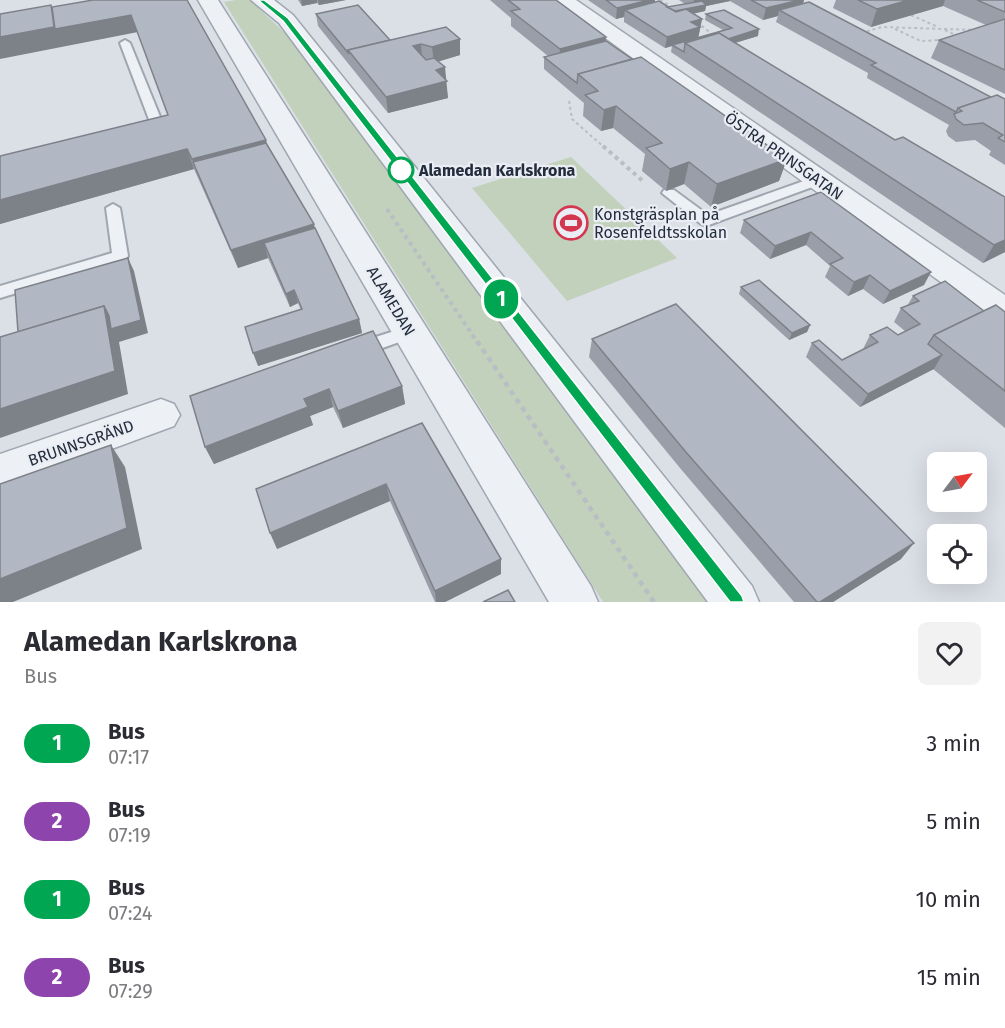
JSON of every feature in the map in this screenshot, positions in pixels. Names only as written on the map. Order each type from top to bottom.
[{"type":"street","name":"ALAMEDAN","points":[[208,0],[575,602]]},
{"type":"street","points":[[261,0],[286,19],[736,602]]},
{"type":"street","name":"ÖSTRA PRINSGATAN","points":[[563,0],[1005,312]]},
{"type":"street","name":"BRUNNSGRÄND","points":[[0,472],[161,415]]},
{"type":"lane","points":[[125,43],[157,124],[135,130]]},
{"type":"lane","points":[[669,193],[706,221],[818,180]]},
{"type":"lane","points":[[0,292],[120,256],[113,208]]},
{"type":"lane","points":[[344,354],[410,332]]},
{"type":"path","points":[[911,15],[964,39],[953,39]]},
{"type":"path","points":[[694,20],[714,34],[704,38]]},
{"type":"path","points":[[861,34],[882,27],[977,30]]},
{"type":"path","points":[[893,28],[921,41],[942,40]]},
{"type":"path","points":[[972,36],[981,33]]},
{"type":"path","points":[[569,101],[573,119],[661,197],[669,193]]},
{"type":"path","points":[[385,207],[654,602]]},
{"type":"green space","points":[[250,0],[289,37],[714,602],[603,602],[224,2]]},
{"type":"green space","name":"Konstgräsplan på Rosenfeldtsskolan","points":[[571,157],[677,258],[567,301],[472,188]]},
{"type":"building","points":[[93,0],[187,0],[266,140],[192,159],[187,149],[0,200],[0,156],[168,115],[131,15],[55,29],[52,7]]},
{"type":"building","points":[[508,0],[556,0],[606,37],[560,49],[511,11],[520,9]]},
{"type":"building","points":[[606,0],[649,0],[617,8]]},
{"type":"building","points":[[751,0],[800,0],[766,8]]},
{"type":"building","points":[[858,0],[909,0],[877,9]]},
{"type":"building","points":[[977,0],[1005,0],[1005,12]]},
{"type":"building","points":[[659,1],[676,12],[686,9],[702,19],[691,22],[700,27],[667,37],[625,10]]},
{"type":"building","points":[[702,1],[706,5],[675,11],[667,7]]},
{"type":"building","points":[[809,2],[991,97],[958,108],[956,112],[871,65],[876,63],[779,10]]},
{"type":"building","points":[[51,5],[54,27],[0,37],[0,14]]},
{"type":"building","points":[[358,5],[390,40],[348,50],[349,54],[316,14]]},
{"type":"building","points":[[724,10],[759,29],[728,39],[719,33],[685,43],[684,52],[672,45],[732,28],[706,14]]},
{"type":"building","points":[[1005,19],[1005,70],[939,40]]},
{"type":"building","points":[[446,27],[460,39],[432,47],[421,44],[413,46],[426,60],[434,58],[445,67],[436,70],[447,81],[386,97],[348,50]]},
{"type":"building","points":[[719,33],[895,140],[903,137],[1005,197],[1005,240],[994,245],[685,43]]},
{"type":"building","points":[[606,41],[632,59],[578,74],[577,83],[544,57]]},
{"type":"building","points":[[641,57],[787,159],[717,184],[689,162],[670,169],[646,148],[662,143],[616,106],[604,110],[585,95],[598,91],[578,74]]},
{"type":"building","points":[[997,95],[1005,99],[1005,142],[998,138],[1003,135],[983,123],[964,125],[956,119],[954,114],[962,111],[958,108]]},
{"type":"building","points":[[266,143],[314,224],[231,250],[193,162]]},
{"type":"building","points":[[821,192],[931,272],[890,291],[870,275],[854,282],[830,264],[843,258],[811,232],[775,246],[744,220]]},
{"type":"building","points":[[315,228],[359,319],[253,353],[245,327],[302,309],[294,290],[286,294],[264,243]]},
{"type":"building","points":[[128,258],[141,320],[111,329],[109,316],[104,306],[18,332],[15,290]]},
{"type":"building","points":[[759,280],[810,325],[792,333],[741,287]]},
{"type":"building","points":[[945,281],[984,311],[934,335],[928,344],[942,355],[868,394],[812,343],[819,340],[842,360],[878,342],[870,335],[887,327],[898,335],[920,324],[901,308],[919,301],[913,296]]},
{"type":"building","points":[[676,304],[914,543],[817,602],[685,451],[592,339]]},
{"type":"building","points":[[996,305],[1005,312],[1005,391],[934,335]]},
{"type":"building","points":[[104,306],[115,371],[0,409],[0,337]]},
{"type":"building","points":[[373,331],[402,386],[338,411],[329,389],[304,399],[308,407],[205,447],[190,396]]},
{"type":"building","points":[[422,423],[501,559],[435,591],[386,484],[270,533],[256,489]]},
{"type":"building","points":[[111,445],[127,528],[0,579],[0,484]]},
{"type":"building","points":[[508,590],[515,602],[483,602]]},
{"type":"bus line","name":"1","points":[[261,0],[286,19],[736,602]]},
{"type":"place","name":"Alamedan Karlskrona","points":[[401,170]]},
{"type":"place","name":"Konstgräsplan på Rosenfeldtsskolan","points":[[571,223]]}]
